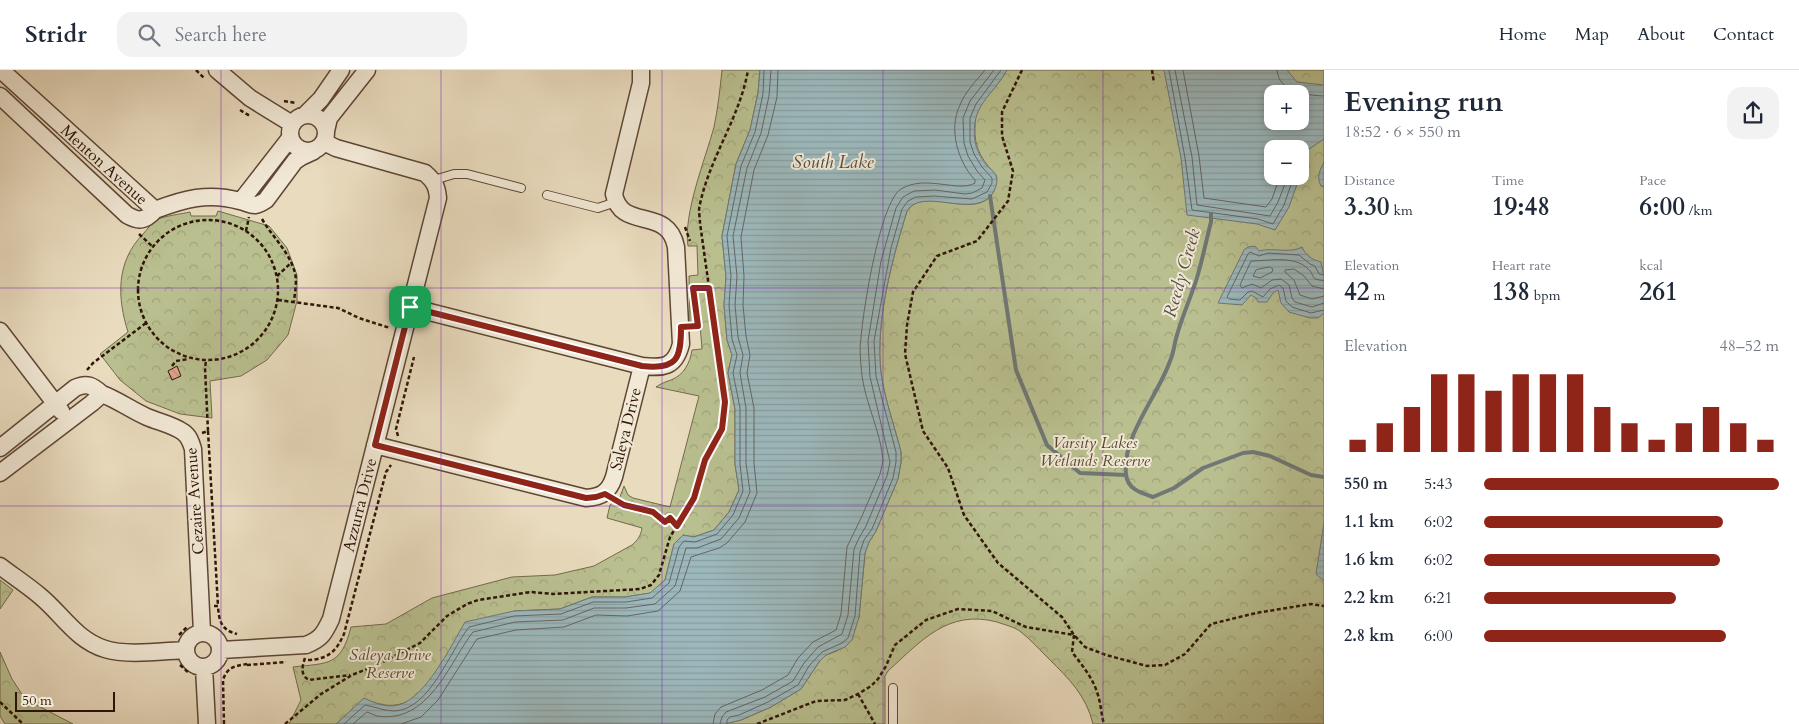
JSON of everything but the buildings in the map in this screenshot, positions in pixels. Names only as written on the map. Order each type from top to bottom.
[{"type":"street","name":"Menton Avenue","points":[[1,70],[155,210]]},
{"type":"street","points":[[241,201],[296,125],[321,100],[341,70]]},
{"type":"street","points":[[296,125],[294,145],[307,152],[322,141],[329,118],[366,70]]},
{"type":"street","points":[[410,307],[642,366],[658,368],[670,364],[678,355],[681,344],[674,236],[668,228],[659,223],[624,212],[616,202],[615,186],[642,83],[642,71]]},
{"type":"street","points":[[213,76],[296,125]]},
{"type":"street","name":"Menton Avenue","points":[[0,96],[127,215],[141,221],[149,217],[155,210],[194,197],[208,196],[241,201],[247,205],[254,205],[266,200],[295,161],[322,141]]},
{"type":"street","points":[[296,125],[317,117],[325,125],[322,141]]},
{"type":"street","name":"Menton Avenue","points":[[40,134],[54,120]]},
{"type":"street","points":[[322,141],[336,148],[425,173],[434,180]]},
{"type":"street","name":"Azzurra Drive","points":[[306,645],[318,641],[326,632],[331,619],[438,198],[434,180]]},
{"type":"street","points":[[0,331],[68,421]]},
{"type":"street","name":"Saleya Drive","points":[[605,494],[614,478],[642,366]]},
{"type":"street","points":[[0,448],[82,385]]},
{"type":"street","name":"Cezaire Avenue","points":[[82,385],[88,385],[144,416],[176,428],[185,433],[190,440],[193,449],[202,632]]},
{"type":"street","points":[[0,473],[102,394]]},
{"type":"street","points":[[375,445],[586,498],[605,494]]},
{"type":"street","points":[[0,566],[40,596],[74,631],[94,645],[125,652],[186,650]]},
{"type":"street","points":[[202,632],[216,637],[221,650],[216,662],[204,667],[193,664],[188,658],[186,650],[190,638],[202,632]]},
{"type":"street","points":[[221,650],[306,645]]},
{"type":"street","points":[[204,667],[207,724]]},
{"type":"lane","points":[[434,180],[454,174],[467,174],[521,188]]},
{"type":"lane","points":[[547,195],[598,208],[616,202]]},
{"type":"lane","points":[[893,688],[893,724]]},
{"type":"path","points":[[196,70],[213,76]]},
{"type":"path","points":[[285,724],[322,694],[352,675],[379,664],[420,642],[447,616],[466,604],[478,600],[531,592],[553,594],[640,589],[651,585],[659,575],[670,537],[694,498],[705,460],[722,429],[724,419],[725,402],[699,205],[725,134],[742,96],[748,70]]},
{"type":"path","points":[[1022,70],[1002,112],[1002,136],[1012,172],[1008,201],[978,241],[937,256],[914,292],[906,325],[905,354],[923,431],[948,468],[964,515],[998,563],[1062,617],[1074,635],[1086,647],[1106,655],[1148,666],[1165,665],[1185,654],[1212,624],[1311,604],[1324,606]]},
{"type":"path","points":[[1152,70],[1154,83]]},
{"type":"path","points":[[238,108],[245,115],[256,118]]},
{"type":"path","points":[[246,231],[249,217],[267,218]]},
{"type":"path","points":[[262,218],[286,250],[295,274],[294,301]]},
{"type":"path","points":[[196,220],[230,223],[246,231],[266,250],[277,276],[278,300],[276,311],[265,332],[249,348],[239,354],[218,360],[201,361],[191,359],[169,349],[160,342],[146,323],[139,304],[138,284],[143,264],[153,247],[172,230],[196,220]]},
{"type":"path","points":[[683,225],[688,232],[690,242]]},
{"type":"path","points":[[136,231],[153,247]]},
{"type":"path","points":[[277,276],[291,263]]},
{"type":"path","points":[[681,327],[698,326],[692,279]]},
{"type":"path","points":[[693,288],[709,288]]},
{"type":"path","points":[[278,300],[338,308],[360,318],[394,329]]},
{"type":"path","points":[[82,385],[80,377],[93,363],[146,323]]},
{"type":"path","points":[[399,441],[396,429],[415,355]]},
{"type":"path","points":[[172,366],[176,361],[191,359]]},
{"type":"path","points":[[208,431],[218,606]]},
{"type":"path","points":[[605,494],[624,505],[653,512],[665,522],[670,518],[677,526]]},
{"type":"path","points":[[757,724],[816,701],[845,700],[858,694],[878,679],[895,645],[926,620],[958,609],[992,612],[1026,627],[1074,635]]},
{"type":"path","points":[[1074,635],[1072,652],[1085,667],[1098,694],[1104,724]]},
{"type":"path","points":[[306,645],[302,671],[304,677],[309,680],[319,680],[352,675]]},
{"type":"path","points":[[858,694],[875,724]]},
{"type":"path","points":[[0,702],[23,724]]},
{"type":"green space","name":"Saleya Drive Reserve","points":[[722,70],[760,70],[758,93],[750,130],[736,164],[722,236],[726,277],[724,305],[727,340],[732,355],[728,373],[735,409],[735,464],[739,490],[729,512],[714,530],[694,537],[683,535],[674,544],[665,580],[651,593],[625,597],[592,597],[560,609],[514,611],[411,701],[398,705],[387,705],[364,699],[336,724],[289,724],[301,700],[293,667],[325,663],[338,656],[343,649],[351,627],[386,624],[432,598],[512,577],[555,575],[594,566],[632,545],[641,533],[642,528],[607,518],[610,505],[620,497],[624,486],[628,495],[633,498],[670,507],[699,396],[656,387],[676,378],[688,364],[692,350],[702,349],[700,324],[690,325],[689,276],[698,275],[697,246],[688,246],[687,233],[700,171],[714,127]]},
{"type":"green space","name":"Varsity Lakes Wetlands Reserve","points":[[1007,70],[1324,70],[1324,724],[1093,724],[1086,704],[1076,688],[1028,638],[1013,627],[980,619],[964,620],[936,630],[888,671],[885,676],[885,724],[725,724],[741,720],[771,707],[801,689],[819,662],[826,655],[837,651],[859,617],[865,553],[898,479],[901,462],[901,452],[881,373],[880,333],[891,270],[907,211],[915,204],[925,201],[937,201],[976,204],[986,200],[994,191],[996,175],[983,159],[975,134],[977,112]]},
{"type":"green space","points":[[218,211],[269,226],[287,248],[297,275],[297,301],[288,335],[267,360],[241,376],[210,381],[212,418],[180,414],[146,401],[120,380],[100,354],[128,332],[122,306],[121,280],[128,256],[143,234],[154,221],[163,217],[190,212],[191,216],[216,216]]},
{"type":"green space","points":[[0,580],[13,590],[0,609]]},
{"type":"green space","points":[[0,652],[12,679],[25,699],[73,724],[5,724],[0,716]]},
{"type":"water","name":"South Lake","points":[[760,70],[1007,70],[979,110],[974,129],[979,153],[997,178],[996,187],[992,195],[981,202],[970,204],[934,201],[914,204],[907,211],[896,250],[886,291],[880,333],[880,353],[882,382],[901,452],[901,462],[898,479],[865,553],[859,617],[852,640],[845,647],[826,655],[801,689],[771,707],[741,720],[725,724],[336,724],[364,698],[389,706],[408,701],[418,693],[436,670],[465,622],[514,611],[560,609],[592,597],[625,597],[650,593],[665,580],[674,544],[683,535],[694,537],[714,530],[729,512],[739,490],[735,464],[735,409],[728,373],[732,355],[727,340],[724,305],[726,277],[722,236],[736,164],[750,130],[758,93]]},
{"type":"water","points":[[1164,70],[1287,70],[1297,82],[1324,85],[1324,139],[1309,149],[1309,140],[1264,140],[1264,185],[1297,185],[1289,207],[1275,230],[1257,224],[1187,215],[1181,158]]},
{"type":"water","points":[[1324,162],[1324,187],[1321,186],[1319,177]]},
{"type":"water","points":[[1255,246],[1259,251],[1292,250],[1302,247],[1309,257],[1321,262],[1324,277],[1324,313],[1318,318],[1310,318],[1289,312],[1281,303],[1278,290],[1273,293],[1267,302],[1258,302],[1251,295],[1242,305],[1218,303],[1244,250]]},
{"type":"water","points":[[1324,523],[1324,581],[1316,574]]},
{"type":"waterway","name":"Reedy Creek","points":[[990,196],[1016,370],[1047,445],[1080,473],[1126,475]]},
{"type":"waterway","name":"Reedy Creek","points":[[1211,214],[1211,222],[1198,274],[1179,328],[1171,358],[1142,416],[1130,445],[1126,460],[1127,479],[1135,490],[1153,497],[1174,488],[1203,468],[1243,453],[1253,452],[1270,456],[1311,475],[1324,477]]},
{"type":"route","points":[[693,288],[709,288],[725,402],[724,419],[722,429],[705,460],[694,498],[677,526],[670,518],[665,522],[653,512],[624,505],[605,494],[586,498],[375,445],[410,307],[642,366],[658,368],[670,364],[678,355],[681,344],[681,327],[698,326],[693,288]]}]
